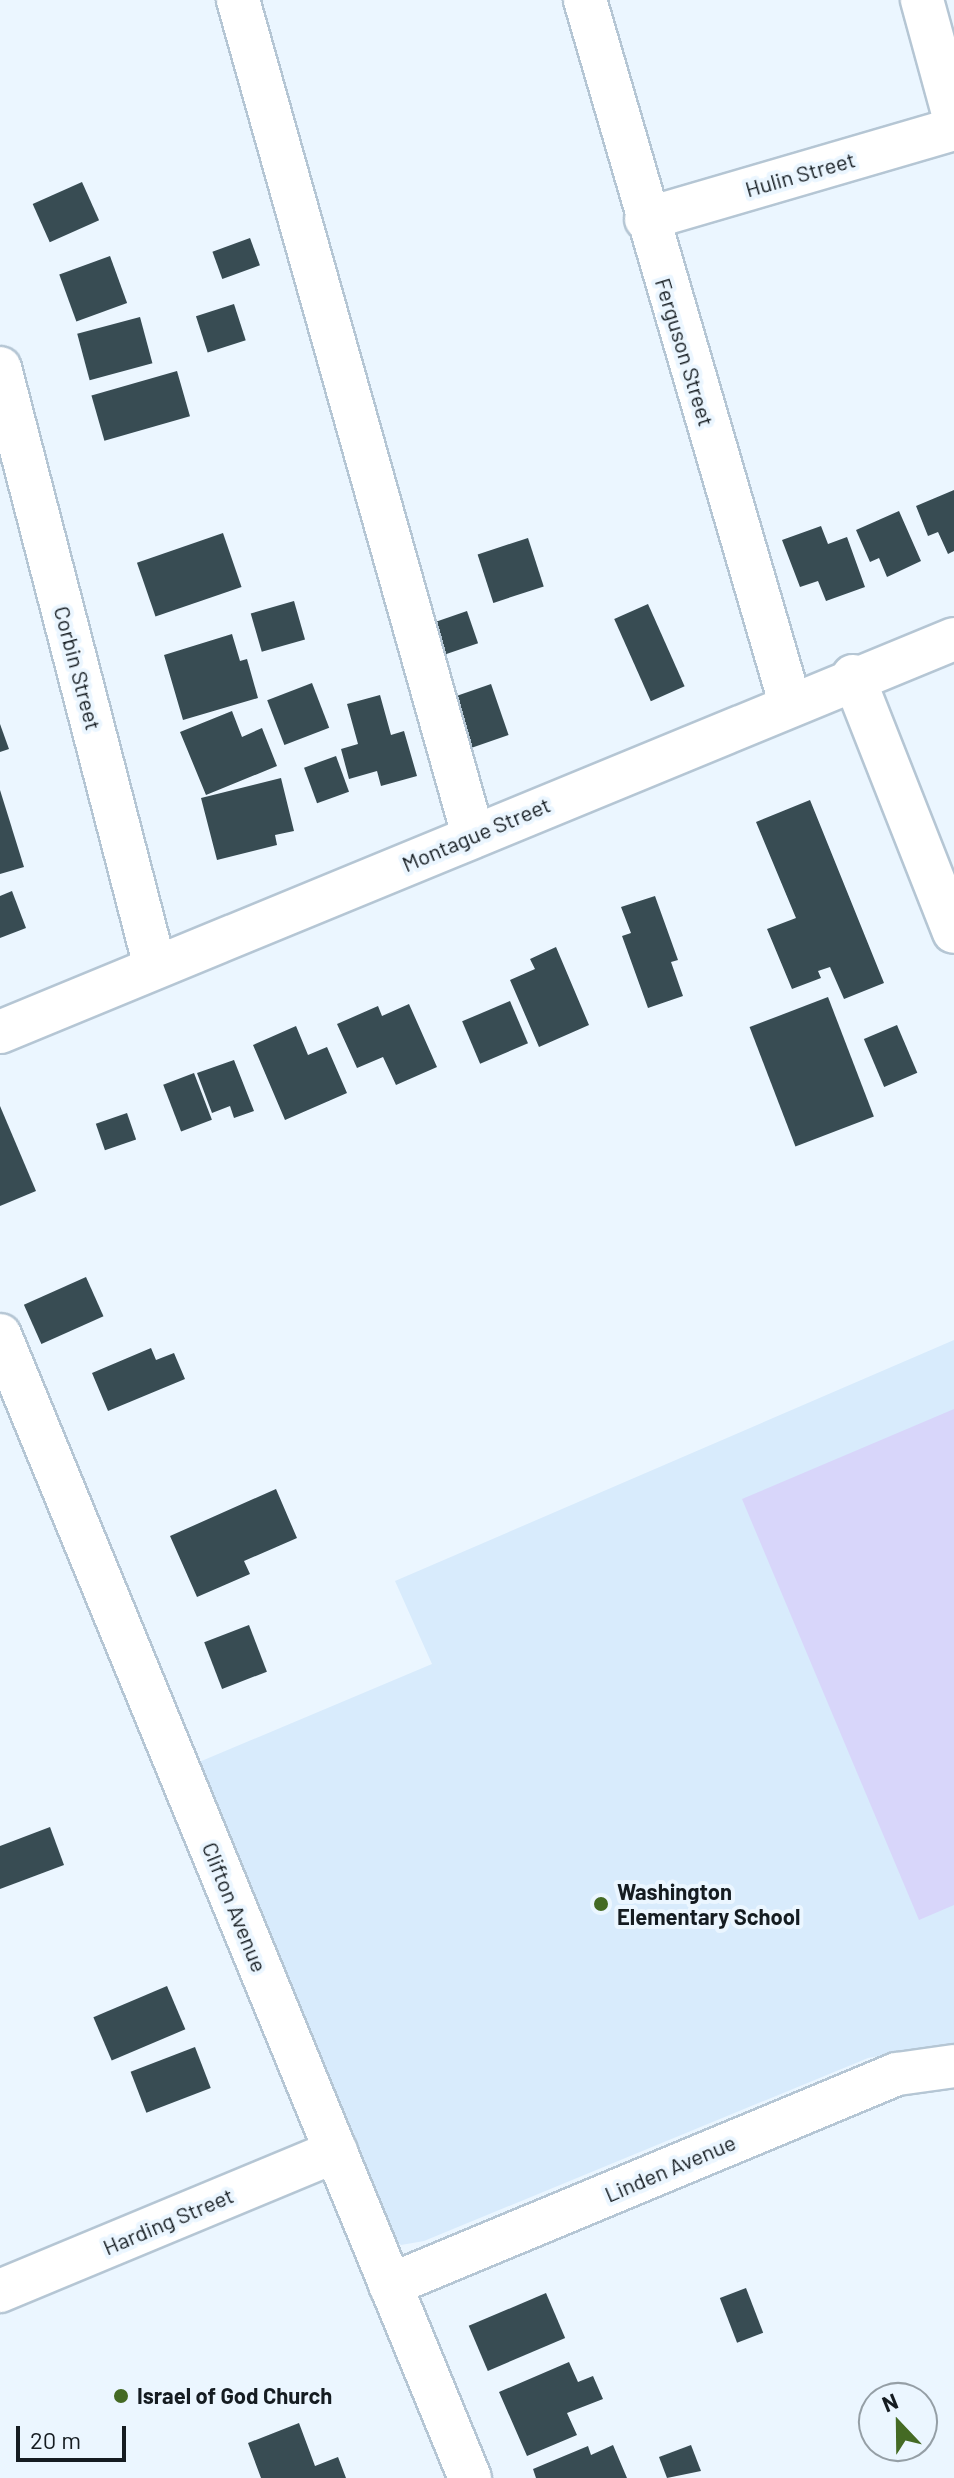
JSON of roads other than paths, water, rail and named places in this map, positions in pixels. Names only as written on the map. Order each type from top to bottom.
[{"type":"street","points":[[238,0],[473,835]]},
{"type":"street","name":"Ferguson Street","points":[[585,0],[646,219],[790,703]]},
{"type":"street","points":[[922,0],[954,117]]},
{"type":"street","name":"Hulin Street","points":[[646,219],[954,129]]},
{"type":"street","name":"Corbin Street","points":[[0,368],[155,967]]},
{"type":"street","name":"Montague Street","points":[[0,1032],[853,676],[954,639]]},
{"type":"street","points":[[853,676],[954,932]]},
{"type":"street","name":"Clifton Avenue","points":[[0,1335],[470,2478]]},
{"type":"street","name":"Linden Avenue","points":[[390,2285],[897,2074],[954,2066]]},
{"type":"street","name":"Harding Street","points":[[0,2291],[336,2151]]},
{"type":"place","name":"Washington Elementary School","points":[[601,1904]]},
{"type":"place","name":"Israel of God Church","points":[[121,2396]]}]
